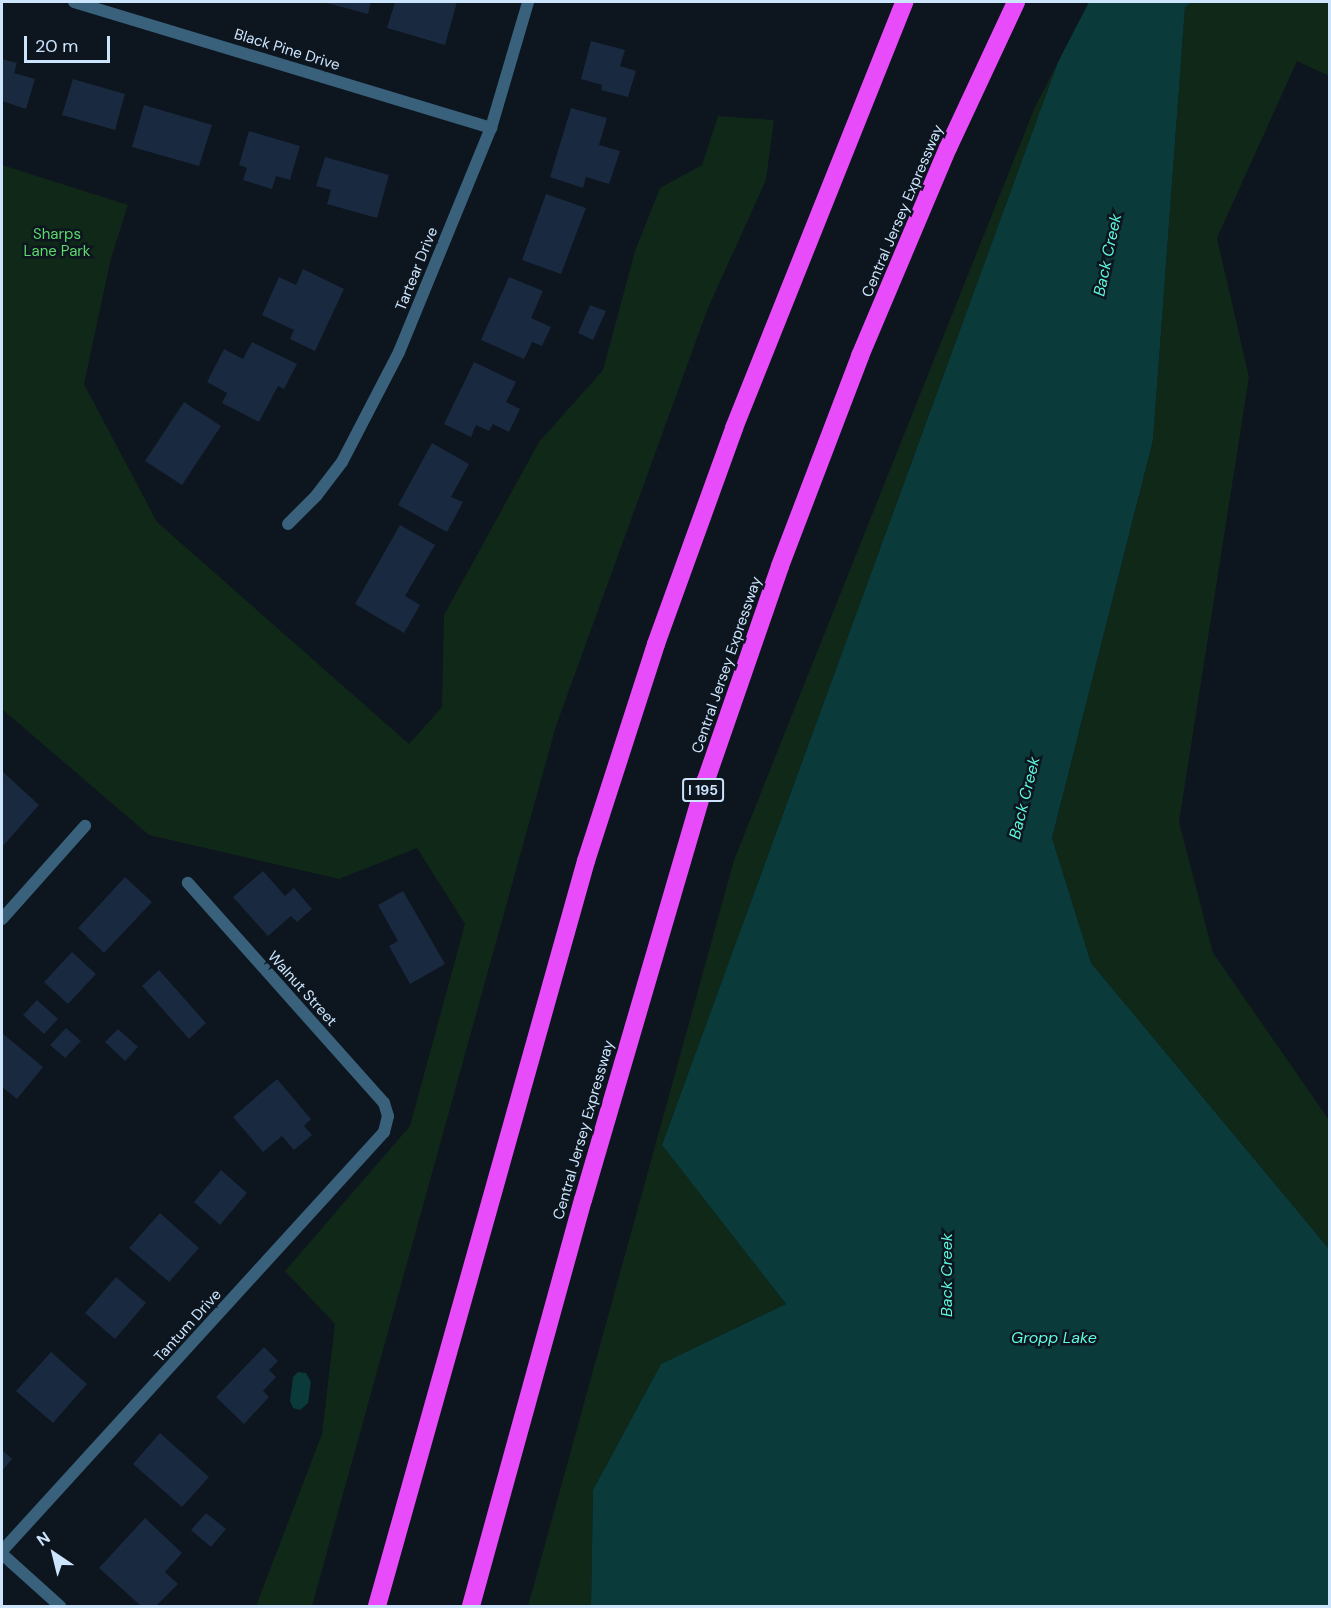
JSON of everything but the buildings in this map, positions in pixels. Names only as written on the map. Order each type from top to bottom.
[{"type":"highway","points":[[376,1606],[582,872],[656,644],[734,428],[904,2]]},
{"type":"highway","name":"Central Jersey Expressway","points":[[471,1606],[586,1189],[706,780],[780,566],[860,356],[948,148],[1016,2]]},
{"type":"street","name":"Black Pine Drive","points":[[74,2],[491,128]]},
{"type":"street","name":"Tartear Drive","points":[[288,524],[316,496],[342,462],[399,352],[491,128],[528,2]]},
{"type":"street","points":[[2,919],[85,826]]},
{"type":"street","name":"Walnut Street","points":[[188,884],[384,1103],[388,1116]]},
{"type":"street","name":"Tantum Drive","points":[[2,1553],[360,1160],[384,1132],[388,1116]]},
{"type":"street","points":[[2,1553],[60,1606]]},
{"type":"green space","points":[[1192,2],[1329,2],[1329,76],[1297,61],[1217,238],[1249,377],[1179,822],[1213,953],[1329,1120],[1329,1249],[1091,963],[1052,838],[1153,440],[1185,7]]},
{"type":"green space","points":[[1058,62],[662,1145],[786,1304],[661,1364],[593,1490],[591,1606],[528,1606],[734,860],[1035,107]]},
{"type":"green space","name":"Sharps Lane Park","points":[[718,116],[774,120],[766,180],[708,308],[556,726],[312,1606],[256,1606],[322,1434],[335,1324],[285,1271],[410,1126],[465,924],[417,848],[339,879],[149,835],[2,709],[2,165],[128,205],[111,258],[84,384],[157,522],[409,744],[442,707],[444,615],[539,442],[603,370],[635,251],[660,188],[702,165]]},
{"type":"water","name":"Gropp Lake","points":[[1089,2],[1192,2],[1185,7],[1153,440],[1052,838],[1091,963],[1329,1249],[1329,1606],[591,1606],[593,1490],[661,1364],[786,1304],[662,1145],[1058,62]]},
{"type":"water","points":[[298,1372],[306,1373],[311,1382],[308,1403],[300,1410],[293,1408],[290,1401],[293,1377]]},
{"type":"water label","name":"Back Creek","points":[[1108,255]]},
{"type":"water label","name":"Back Creek","points":[[1025,798]]},
{"type":"water label","name":"Back Creek","points":[[947,1275]]}]
